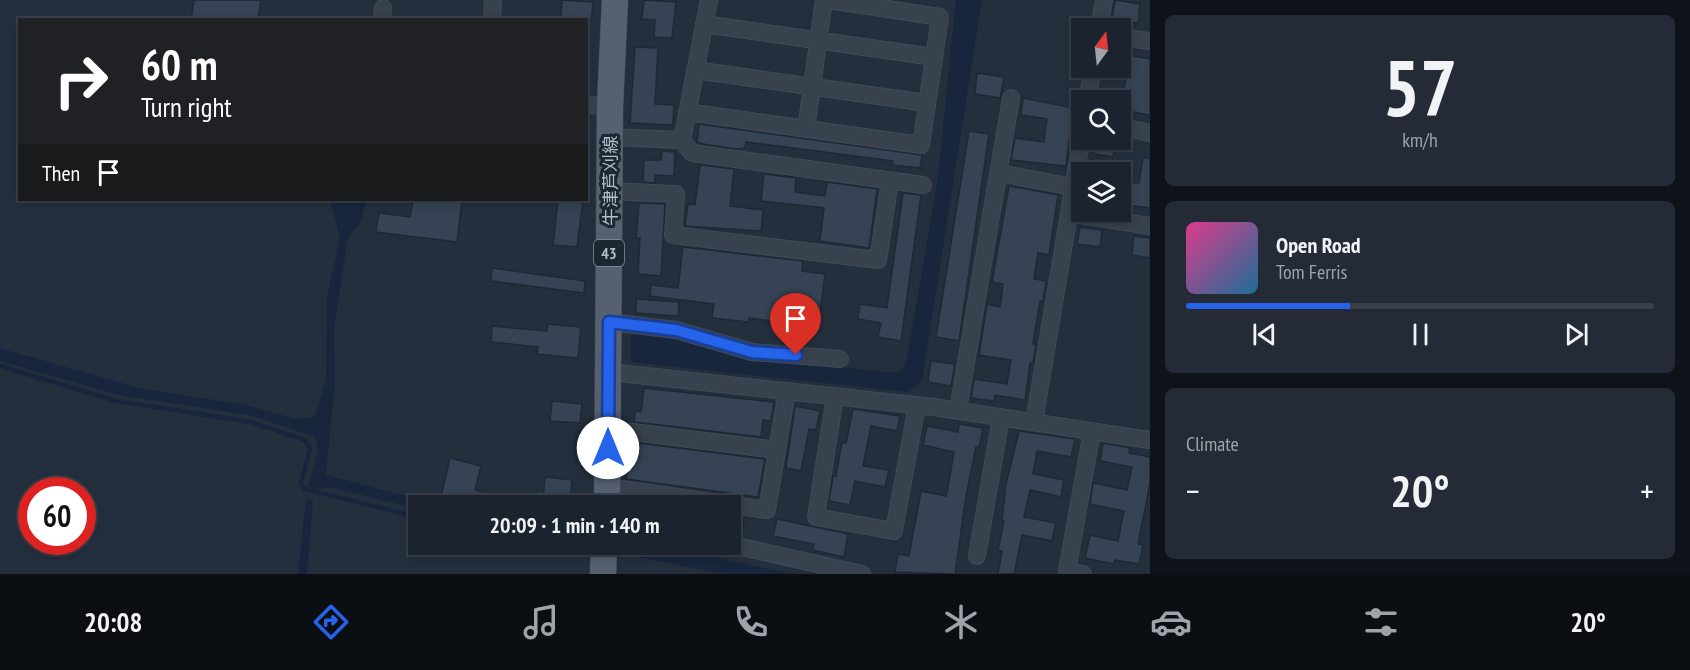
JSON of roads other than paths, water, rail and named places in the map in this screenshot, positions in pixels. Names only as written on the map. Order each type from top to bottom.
[{"type":"main road","name":"牛津芦刈線","points":[[607,495],[610,137],[598,106],[615,0]]},
{"type":"main road","points":[[603,574],[604,555]]},
{"type":"street","points":[[492,18],[493,0]]},
{"type":"street","points":[[709,0],[682,140],[692,153],[923,185]]},
{"type":"street","points":[[806,129],[824,0]]},
{"type":"street","points":[[687,112],[921,145],[940,17],[829,0]]},
{"type":"street","points":[[1101,18],[1104,0]]},
{"type":"street","points":[[704,24],[934,57]]},
{"type":"street","points":[[1131,39],[1150,42]]},
{"type":"street","points":[[695,70],[927,103]]},
{"type":"street","points":[[958,410],[1011,98]]},
{"type":"street","points":[[1131,130],[1150,133]]},
{"type":"street","points":[[610,137],[682,140]]},
{"type":"street","points":[[999,173],[1071,187]]},
{"type":"street","points":[[610,190],[676,194],[674,235],[878,260],[890,181]]},
{"type":"street","points":[[1034,422],[1071,200]]},
{"type":"street","points":[[1069,213],[1150,226]]},
{"type":"street","points":[[609,322],[676,330],[752,352],[840,359]]},
{"type":"street","points":[[609,372],[958,410],[1150,440]]},
{"type":"street","points":[[741,508],[767,510],[787,391]]},
{"type":"street","points":[[835,396],[816,517],[894,531],[916,405]]},
{"type":"street","points":[[977,556],[1001,417]]},
{"type":"street","points":[[609,429],[777,450]]},
{"type":"street","points":[[1083,574],[1067,571],[1092,431]]},
{"type":"street","points":[[741,547],[862,574]]},
{"type":"water","points":[[956,0],[982,0],[922,381],[908,392],[631,362],[631,330],[674,336],[751,358],[896,373],[902,370],[907,358],[938,177]]},
{"type":"water","points":[[330,201],[366,201],[361,222],[348,237],[334,328],[335,382],[326,475],[408,496],[408,506],[331,487],[318,489],[308,487],[318,450],[315,437],[250,415],[118,395],[0,361],[0,348],[139,388],[246,405],[296,419],[315,417],[326,379],[327,297],[340,238]]},
{"type":"water","points":[[306,499],[313,500],[307,574],[298,574]]},
{"type":"water","points":[[629,555],[703,555],[792,574],[725,574]]},
{"type":"waterway","points":[[0,366],[116,401],[251,422],[305,440],[310,449],[301,483],[305,489],[408,515]]}]
